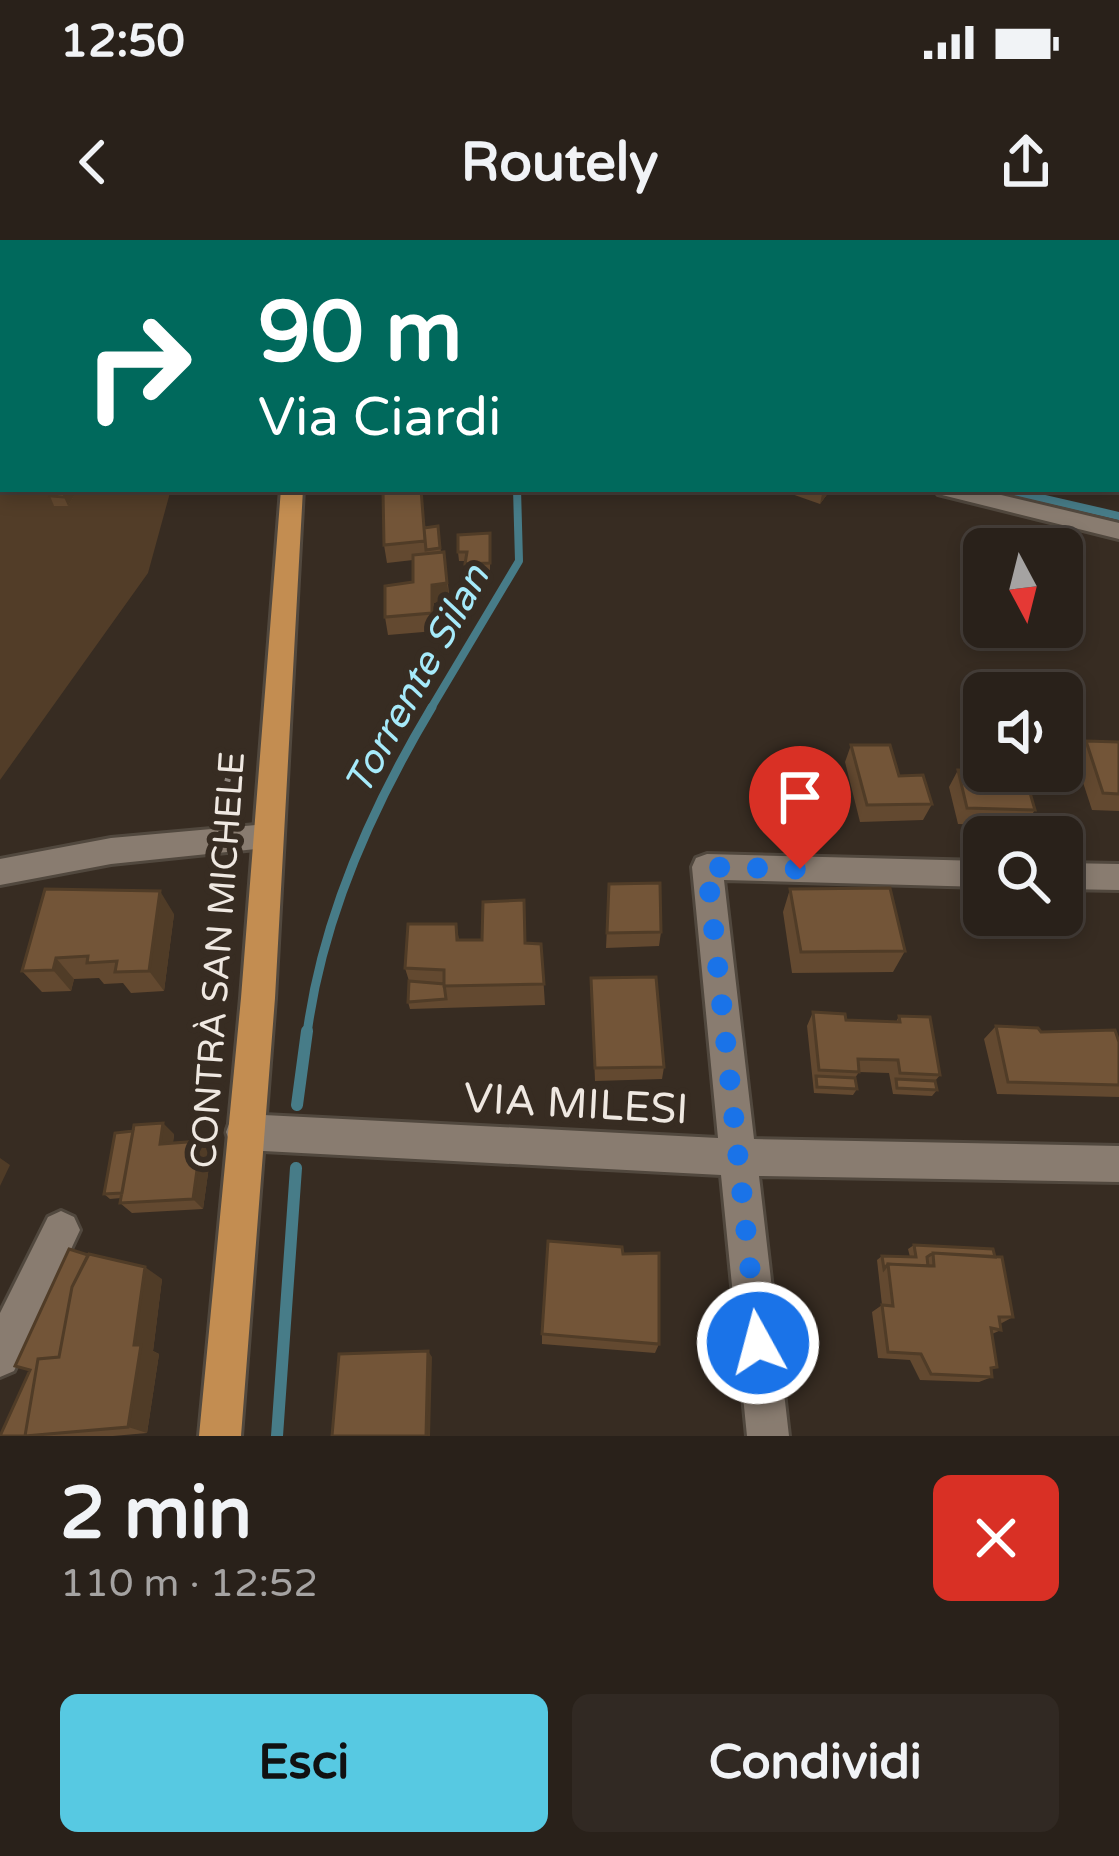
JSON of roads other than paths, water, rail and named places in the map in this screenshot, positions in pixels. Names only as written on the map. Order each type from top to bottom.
[{"type":"main road","name":"CONTRÀ SAN MICHELE","points":[[220,1436],[292,492]]},
{"type":"street","points":[[958,492],[1119,531]]},
{"type":"street","points":[[0,872],[111,851],[266,836]]},
{"type":"street","points":[[768,1436],[707,867],[963,873]]},
{"type":"street","points":[[1083,876],[1119,877]]},
{"type":"street","name":"VIA MILESI","points":[[244,1132],[737,1157],[1119,1164]]},
{"type":"street","points":[[0,1357],[61,1230]]},
{"type":"waterway","name":"Torrente Silan","points":[[430,710],[519,561],[517,492]]},
{"type":"waterway","points":[[1015,492],[1119,516]]},
{"type":"waterway","name":"Torrente Silan","points":[[307,1034],[324,948],[353,864],[389,784],[432,707]]},
{"type":"waterway","name":"Torrente Silan","points":[[297,1105],[307,1031]]},
{"type":"waterway","name":"Torrente Silan","points":[[277,1436],[296,1168]]}]
